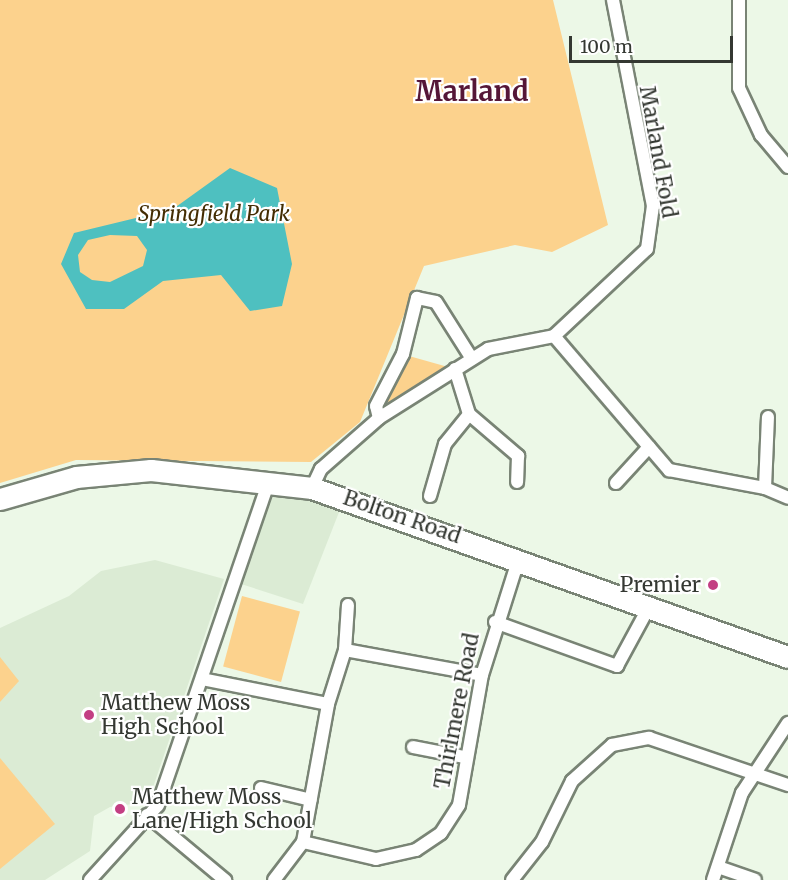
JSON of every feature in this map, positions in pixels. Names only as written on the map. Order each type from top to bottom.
[{"type":"highway","name":"Bolton Road","points":[[0,499],[115,472],[175,471],[312,488],[519,558],[788,657]]},
{"type":"street","name":"Marland Fold","points":[[554,336],[637,262],[653,236],[653,206],[613,0]]},
{"type":"street","points":[[739,0],[739,88],[761,135],[788,166]]},
{"type":"street","points":[[379,418],[376,406],[403,354],[417,298],[436,302],[472,359]]},
{"type":"street","points":[[312,488],[321,469],[379,418],[455,369],[488,349],[554,336],[669,470],[765,488],[788,498]]},
{"type":"street","points":[[455,369],[469,414],[489,436],[510,446],[521,475]]},
{"type":"street","points":[[430,496],[445,444],[469,414]]},
{"type":"street","points":[[765,488],[768,417]]},
{"type":"street","points":[[616,483],[649,447]]},
{"type":"street","points":[[90,880],[158,805],[269,482]]},
{"type":"street","name":"Thirlmere Road","points":[[303,842],[376,859],[416,850],[441,833],[459,804],[464,757],[482,675],[495,622],[519,558]]},
{"type":"street","points":[[274,880],[303,842],[328,704],[345,650],[348,605]]},
{"type":"street","points":[[495,622],[617,666],[650,605]]},
{"type":"street","points":[[345,650],[482,675]]},
{"type":"street","points":[[202,680],[328,704]]},
{"type":"street","points":[[713,880],[753,774],[788,723]]},
{"type":"street","points":[[521,878],[572,781],[612,746],[649,738],[788,785]]},
{"type":"street","points":[[413,747],[464,757]]},
{"type":"street","points":[[261,788],[311,800]]},
{"type":"street","points":[[147,815],[225,880]]},
{"type":"street","points":[[718,867],[755,880]]},
{"type":"shaded area","points":[[273,492],[343,502],[303,604],[238,583]]},
{"type":"shaded area","name":"Matthew Moss High School","points":[[155,560],[224,579],[148,802],[110,807],[94,816],[90,851],[45,880],[0,880],[0,628],[69,596],[101,571]]},
{"type":"green space","name":"Springfield Park","points":[[0,0],[553,0],[608,225],[552,252],[515,245],[424,266],[360,422],[311,462],[76,460],[0,483]]},
{"type":"green space","points":[[409,356],[448,367],[385,404],[384,401]]},
{"type":"green space","points":[[242,596],[300,612],[281,682],[223,667]]},
{"type":"green space","points":[[0,657],[19,681],[0,702]]},
{"type":"green space","points":[[0,758],[55,824],[0,869]]},
{"type":"water","points":[[230,168],[277,188],[292,264],[282,306],[250,311],[221,275],[163,281],[124,309],[86,309],[61,264],[74,233],[173,209]],"holes":[[[110,235],[137,236],[147,250],[143,266],[110,282],[92,280],[80,272],[78,255],[88,240]]]},
{"type":"place","name":"Premier","points":[[713,585]]},
{"type":"place","name":"Matthew Moss High School","points":[[89,715]]},
{"type":"place","name":"Matthew Moss Lane/High School","points":[[120,809]]},
{"type":"district","name":"Marland","points":[[472,92]]}]
